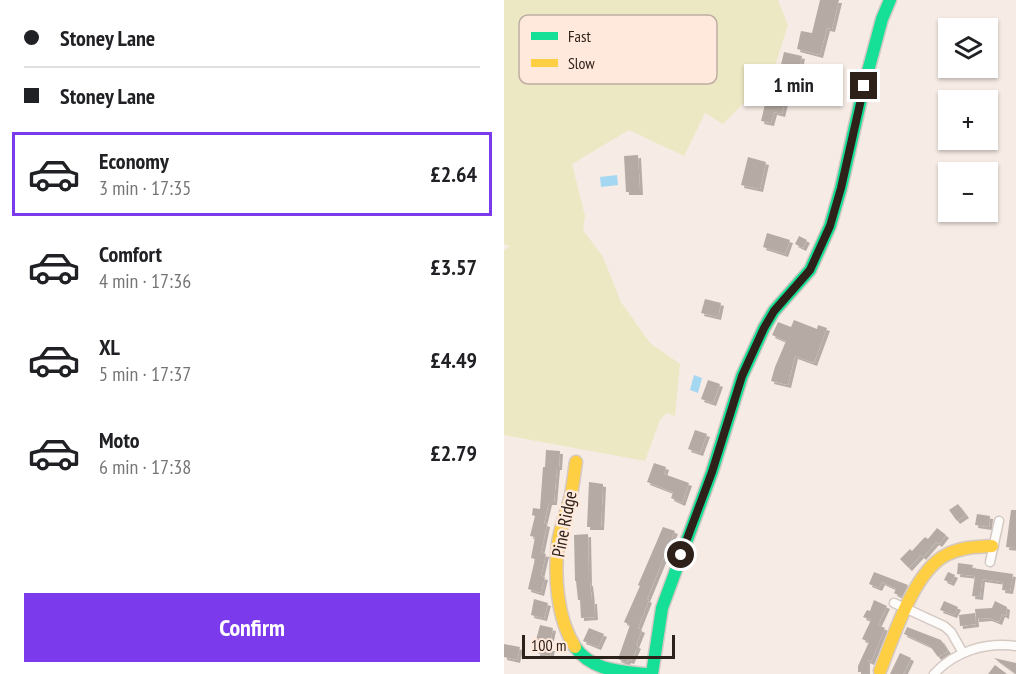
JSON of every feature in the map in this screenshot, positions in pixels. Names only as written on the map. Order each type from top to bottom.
[{"type":"street","points":[[652,674],[662,608],[712,472],[742,376],[764,328],[774,311],[810,270],[830,226],[864,86],[882,19],[890,0]]},
{"type":"street","name":"Pine Ridge","points":[[576,462],[570,498],[558,540],[556,564],[564,621],[571,642],[582,657],[593,665],[618,672],[646,674]]},
{"type":"street","points":[[990,562],[999,521]]},
{"type":"street","points":[[880,671],[920,578],[935,562],[960,548],[992,546]]},
{"type":"street","points":[[894,603],[944,626],[951,632],[963,653]]},
{"type":"street","points":[[934,674],[963,653],[990,645],[1016,646]]},
{"type":"shaded area","points":[[504,0],[778,0],[788,25],[775,66],[764,82],[723,124],[705,113],[684,156],[629,130],[572,164],[585,216],[583,230],[603,257],[621,302],[650,343],[680,364],[675,416],[666,413],[660,420],[645,461],[504,435],[504,250],[510,246],[504,244]]},
{"type":"water","points":[[617,175],[618,185],[601,187],[600,177]]},
{"type":"water","points":[[694,375],[702,378],[698,393],[690,390]]},
{"type":"building","points":[[820,0],[839,0],[832,29],[827,28],[820,55],[797,49],[801,31],[812,33]]},
{"type":"building","points":[[784,52],[802,56],[796,83],[790,82],[782,114],[774,112],[771,123],[761,121],[768,92],[774,94]]},
{"type":"building","points":[[638,155],[640,192],[626,192],[624,156]]},
{"type":"building","points":[[748,157],[766,162],[760,189],[741,185]]},
{"type":"building","points":[[767,233],[790,240],[785,254],[763,247]]},
{"type":"building","points":[[799,236],[807,240],[803,248],[795,244]]},
{"type":"building","points":[[705,299],[721,303],[718,317],[701,313]]},
{"type":"building","points":[[794,320],[817,329],[818,325],[827,328],[814,363],[795,356],[788,385],[771,381],[786,341],[772,335],[778,322],[791,327]]},
{"type":"building","points":[[708,380],[720,384],[713,403],[701,399]]},
{"type":"building","points":[[695,430],[707,434],[700,453],[688,449]]},
{"type":"building","points":[[546,450],[560,451],[554,502],[549,502],[544,523],[547,524],[541,553],[546,554],[541,576],[545,577],[541,593],[528,589],[535,559],[531,558],[535,537],[530,536],[535,516],[532,515],[533,508],[540,509]]},
{"type":"building","points":[[654,463],[666,467],[664,474],[689,483],[682,503],[671,498],[673,492],[647,482]]},
{"type":"building","points":[[589,482],[603,484],[601,527],[587,527]]},
{"type":"building","points":[[958,504],[966,515],[957,521],[949,510]]},
{"type":"building","points":[[1011,510],[1016,510],[1016,548],[1006,547]]},
{"type":"building","points":[[977,514],[990,516],[989,527],[975,525]]},
{"type":"building","points":[[663,527],[675,531],[647,599],[649,600],[638,628],[642,630],[636,645],[638,646],[631,661],[628,660],[627,663],[618,659],[630,625],[624,622]]},
{"type":"building","points":[[937,528],[946,535],[939,544],[936,542],[909,568],[900,559],[910,549],[912,551],[925,537],[928,539]]},
{"type":"building","points":[[588,534],[589,583],[595,617],[581,618],[580,600],[578,600],[575,581],[574,535]]},
{"type":"building","points":[[958,563],[973,565],[972,568],[1013,574],[1010,591],[1002,590],[1003,582],[982,579],[980,597],[972,596],[975,576],[957,574]]},
{"type":"building","points":[[874,572],[908,585],[902,597],[894,593],[896,589],[882,582],[879,588],[869,584]]},
{"type":"building","points":[[948,572],[955,575],[951,583],[944,580]]},
{"type":"building","points":[[534,599],[548,603],[544,618],[531,615]]},
{"type":"building","points":[[874,600],[887,606],[878,625],[885,628],[871,662],[867,660],[867,672],[858,672],[858,666],[869,642],[862,639],[871,620],[863,617],[867,610],[870,611]]},
{"type":"building","points":[[944,601],[958,607],[954,615],[940,610]]},
{"type":"building","points":[[995,601],[1007,607],[1006,616],[1002,614],[999,622],[989,618],[976,619],[975,609],[992,608]]},
{"type":"building","points":[[975,613],[976,624],[960,626],[959,615]]},
{"type":"building","points":[[540,625],[553,628],[549,648],[552,648],[550,656],[537,653],[539,641],[536,640]]},
{"type":"building","points":[[907,627],[941,640],[948,651],[938,657],[930,646],[904,634]]},
{"type":"building","points":[[589,628],[604,634],[598,647],[583,641]]},
{"type":"building","points":[[504,644],[520,647],[517,660],[504,657]]},
{"type":"building","points":[[900,653],[911,658],[905,671],[903,674],[890,674]]},
{"type":"building","points":[[994,658],[1016,663],[1016,674]]},
{"type":"building","points":[[995,665],[1007,674],[988,674]]},
{"type":"traffic: fast","points":[[652,674],[662,608],[712,472],[742,376],[764,328],[774,311],[810,270],[830,226],[864,86],[882,19],[890,0]]},
{"type":"traffic: fast","points":[[575,647],[589,661],[598,665],[646,674]]},
{"type":"traffic: slow","points":[[575,647],[564,624],[558,597],[556,569],[559,537],[571,494],[576,462]]},
{"type":"traffic: slow","points":[[880,671],[898,624],[914,590],[924,575],[935,563],[957,550],[992,546]]},
{"type":"route","points":[[681,555],[712,472],[742,376],[764,328],[774,311],[810,270],[830,226],[864,86]]}]
